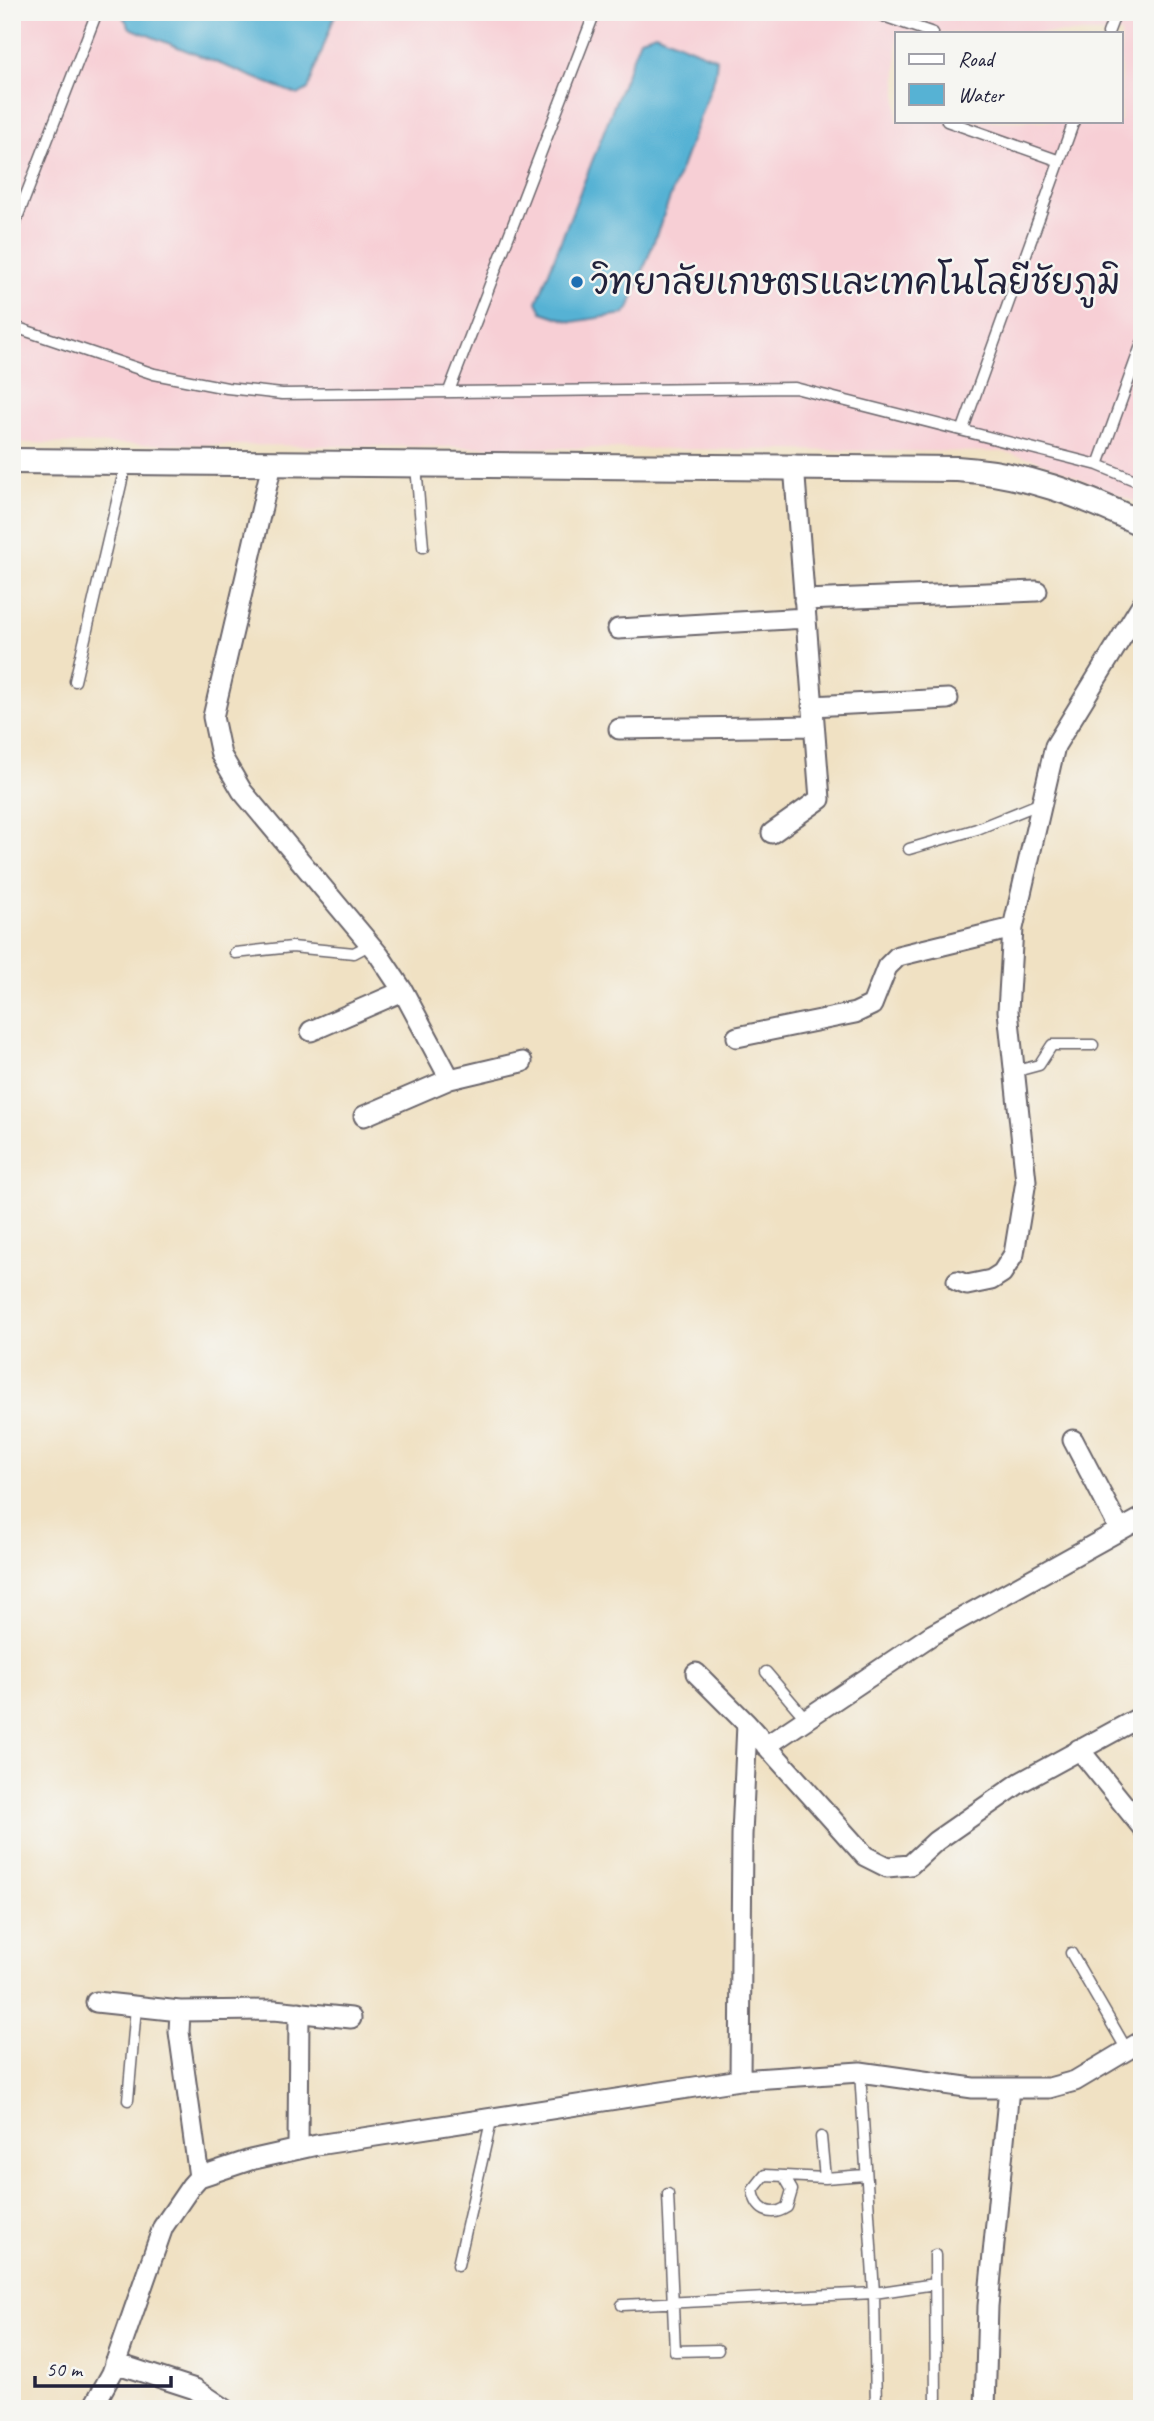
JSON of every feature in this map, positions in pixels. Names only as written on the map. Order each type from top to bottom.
[{"type":"street","points":[[12,461],[794,465],[957,469],[1016,475],[1085,497],[1142,524]]},
{"type":"street","points":[[272,464],[213,717],[221,755],[242,791],[371,944],[402,991],[450,1079]]},
{"type":"street","points":[[772,833],[820,799],[794,465]]},
{"type":"street","points":[[618,629],[805,609],[1037,591]]},
{"type":"street","points":[[957,1281],[967,1285],[991,1280],[1002,1273],[1014,1254],[1026,1181],[1008,1011],[1013,928],[1055,746],[1142,604]]},
{"type":"street","points":[[812,706],[948,699]]},
{"type":"street","points":[[620,729],[814,726]]},
{"type":"street","points":[[737,1037],[855,1013],[872,1005],[887,967],[898,956],[1013,928]]},
{"type":"street","points":[[311,1031],[402,991]]},
{"type":"street","points":[[364,1116],[450,1079],[522,1062]]},
{"type":"street","points":[[1073,1440],[1120,1530]]},
{"type":"street","points":[[766,1746],[933,1634],[1142,1518]]},
{"type":"street","points":[[696,1673],[747,1724],[865,1856],[876,1863],[897,1868],[911,1865],[936,1841],[1021,1782],[1142,1716]]},
{"type":"street","points":[[740,2080],[742,1835],[747,1724]]},
{"type":"street","points":[[1079,1749],[1142,1827]]},
{"type":"street","points":[[96,2002],[180,2011],[299,2012],[351,2018]]},
{"type":"street","points":[[180,2011],[179,2032],[199,2177]]},
{"type":"street","points":[[298,2149],[299,2012]]},
{"type":"street","points":[[92,2409],[115,2363],[163,2227],[199,2177],[250,2160],[298,2149],[740,2080],[860,2072],[973,2088],[1033,2090],[1060,2086],[1089,2073],[1135,2045]]},
{"type":"street","points":[[985,2409],[987,2316],[1009,2088]]},
{"type":"street","points":[[115,2363],[195,2389],[225,2409]]},
{"type":"lane","points":[[12,232],[97,12]]},
{"type":"lane","points":[[449,391],[595,12]]},
{"type":"lane","points":[[872,12],[930,32]]},
{"type":"lane","points":[[1108,32],[1116,12]]},
{"type":"lane","points":[[950,122],[1060,161]]},
{"type":"lane","points":[[963,429],[1074,122]]},
{"type":"lane","points":[[12,326],[154,374],[227,388],[282,394],[795,388],[1098,465],[1142,483]]},
{"type":"lane","points":[[1098,465],[1142,343]]},
{"type":"lane","points":[[75,681],[127,462]]},
{"type":"lane","points":[[416,462],[423,547]]},
{"type":"lane","points":[[909,849],[977,829],[1042,803]]},
{"type":"lane","points":[[235,953],[292,947],[354,953],[371,944]]},
{"type":"lane","points":[[1013,1072],[1039,1065],[1052,1045],[1093,1045]]},
{"type":"lane","points":[[766,1672],[806,1719]]},
{"type":"lane","points":[[1071,1953],[1135,2045]]},
{"type":"lane","points":[[128,2101],[136,2007]]},
{"type":"lane","points":[[860,2072],[874,2293],[876,2409]]},
{"type":"lane","points":[[458,2265],[492,2117]]},
{"type":"lane","points":[[821,2137],[825,2178]]},
{"type":"lane","points":[[785,2178],[792,2190],[787,2207],[778,2212],[764,2211],[754,2200],[756,2183],[765,2175],[825,2178],[865,2175]]},
{"type":"lane","points":[[668,2194],[675,2351],[718,2350]]},
{"type":"lane","points":[[935,2255],[936,2409]]},
{"type":"lane","points":[[622,2305],[874,2293],[935,2284]]},
{"type":"shaded area","name":"วิทยาลัยเกษตรและเทคโนโลยีชัยภูมิ","points":[[12,12],[1142,12],[1142,505],[1034,459],[1004,452],[12,443]]},
{"type":"water","points":[[126,12],[336,12],[308,89],[298,95],[130,28],[124,18]]},
{"type":"water","points":[[655,33],[717,59],[715,76],[629,309],[623,314],[572,322],[542,312],[537,302],[640,39]]},
{"type":"place","name":"วิทยาลัยเกษตรและเทคโนโลยีชัยภูมิ","points":[[577,282]]}]
